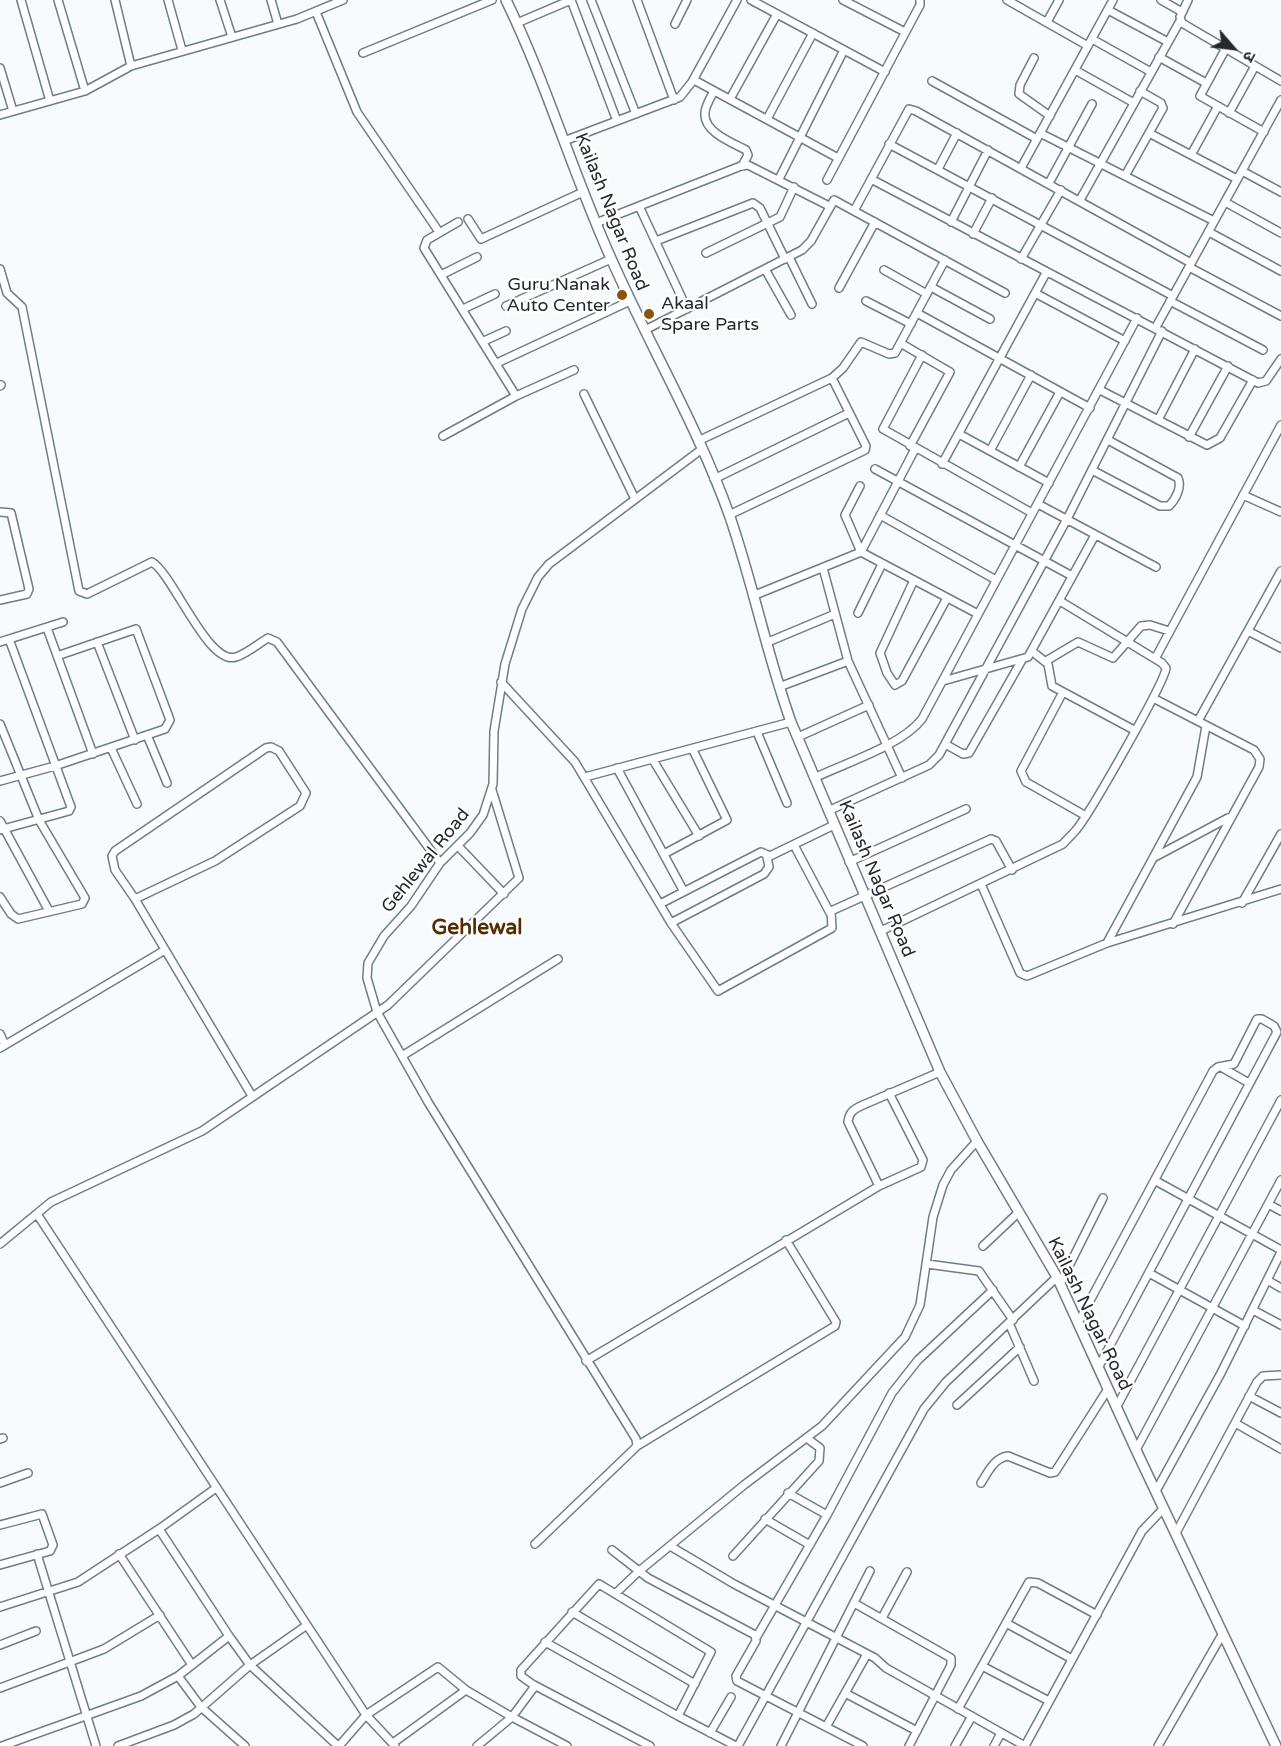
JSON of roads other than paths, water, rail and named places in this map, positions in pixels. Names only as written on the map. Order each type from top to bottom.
[{"type":"street","points":[[21,0],[50,101]]},
{"type":"street","points":[[58,0],[85,91]]},
{"type":"street","points":[[115,0],[131,66]]},
{"type":"street","points":[[168,0],[182,50]]},
{"type":"street","points":[[220,0],[232,37]]},
{"type":"street","points":[[271,0],[278,24]]},
{"type":"street","points":[[0,115],[85,91],[131,66],[278,24],[316,12],[343,0]]},
{"type":"street","points":[[363,53],[492,0]]},
{"type":"street","name":"Kailash Nagar Road","points":[[506,0],[611,259],[700,445],[729,515],[755,595],[779,687],[791,722],[940,1072],[977,1141],[1058,1280],[1116,1408],[1277,1746]]},
{"type":"street","points":[[517,23],[571,0],[617,121]]},
{"type":"street","points":[[591,0],[636,114]]},
{"type":"street","points":[[637,0],[674,100]]},
{"type":"street","points":[[675,24],[687,0]]},
{"type":"street","points":[[564,141],[674,100],[685,93],[737,0]]},
{"type":"street","points":[[751,0],[885,72]]},
{"type":"street","points":[[843,0],[905,32]]},
{"type":"street","points":[[827,180],[920,5],[920,0]]},
{"type":"street","points":[[1007,0],[1151,72]]},
{"type":"street","points":[[1047,22],[1059,0]]},
{"type":"street","points":[[1021,168],[1113,0]]},
{"type":"street","points":[[1161,0],[1182,12]]},
{"type":"street","points":[[1080,200],[1180,21],[1188,0]]},
{"type":"street","points":[[1108,9],[1168,42]]},
{"type":"street","points":[[316,12],[357,112],[439,232]]},
{"type":"street","points":[[730,99],[777,14]]},
{"type":"street","points":[[1180,21],[1281,81]]},
{"type":"street","points":[[768,119],[813,33]]},
{"type":"street","points":[[1226,48],[1200,96],[1264,132]]},
{"type":"street","points":[[778,179],[844,50]]},
{"type":"street","points":[[1159,57],[1206,83]]},
{"type":"street","points":[[1034,58],[1020,85],[1019,94],[1050,116]]},
{"type":"street","points":[[1229,113],[1255,66]]},
{"type":"street","points":[[0,68],[13,111]]},
{"type":"street","points":[[1075,70],[1134,103]]},
{"type":"street","points":[[694,80],[838,158]]},
{"type":"street","points":[[932,81],[1214,221]]},
{"type":"street","points":[[714,91],[705,110],[706,119],[712,130],[746,150],[747,155],[742,166]]},
{"type":"street","points":[[1125,176],[1163,105],[1140,92]]},
{"type":"street","points":[[828,811],[934,761],[945,744],[1108,440],[1171,299],[1281,100]]},
{"type":"street","points":[[1048,183],[1092,104]]},
{"type":"street","points":[[1191,155],[1218,106]]},
{"type":"street","points":[[854,211],[909,110],[1080,200],[1281,316]]},
{"type":"street","points":[[1149,133],[1237,179]]},
{"type":"street","points":[[938,170],[957,134]]},
{"type":"street","points":[[889,144],[1041,224],[1263,350]]},
{"type":"street","points":[[951,222],[987,150]]},
{"type":"street","points":[[596,223],[742,166],[756,167],[829,206]]},
{"type":"street","points":[[1242,171],[1281,192]]},
{"type":"street","points":[[871,179],[1021,260],[1159,329],[1253,380],[1263,383],[1281,358]]},
{"type":"street","points":[[706,253],[783,214],[794,187]]},
{"type":"street","points":[[1021,260],[1061,190]]},
{"type":"street","points":[[468,219],[481,239],[583,192]]},
{"type":"street","points":[[974,234],[992,198]]},
{"type":"street","points":[[645,330],[807,246],[829,206],[835,200],[1005,293]]},
{"type":"street","points":[[1225,202],[1281,233]]},
{"type":"street","points":[[656,242],[753,203],[760,208],[812,304]]},
{"type":"street","points":[[639,206],[687,309]]},
{"type":"street","points":[[458,222],[439,232],[424,244],[516,396]]},
{"type":"street","points":[[839,288],[875,222]]},
{"type":"street","points":[[1209,232],[1281,271]]},
{"type":"street","points":[[442,274],[477,257]]},
{"type":"street","points":[[506,306],[611,259]]},
{"type":"street","points":[[729,515],[865,450],[866,446],[832,378],[843,368],[861,342],[892,354],[902,344],[945,260]]},
{"type":"street","points":[[0,269],[7,293],[22,307],[79,591],[87,594],[152,562],[200,629],[222,654],[229,658],[236,657],[268,638],[277,642],[440,863]]},
{"type":"street","points":[[765,269],[791,315]]},
{"type":"street","points":[[884,270],[990,319]]},
{"type":"street","points":[[942,464],[1046,273]]},
{"type":"street","points":[[1035,293],[1125,341]]},
{"type":"street","points":[[463,309],[495,294]]},
{"type":"street","points":[[497,363],[630,301]]},
{"type":"street","points":[[866,301],[911,324]]},
{"type":"street","points":[[917,313],[1090,408]]},
{"type":"street","points":[[814,778],[887,745],[915,728],[943,681],[1137,318]]},
{"type":"street","points":[[484,341],[506,331]]},
{"type":"street","points":[[755,595],[861,552],[950,375],[949,369],[902,344]]},
{"type":"street","points":[[1158,420],[1195,349]]},
{"type":"street","points":[[922,355],[883,429],[1032,513]]},
{"type":"street","points":[[1189,437],[1228,366]]},
{"type":"street","points":[[443,436],[516,396],[574,370]]},
{"type":"street","points":[[990,451],[1030,375]]},
{"type":"street","name":"Gehlewal Road","points":[[637,1446],[636,1439],[377,1012],[370,995],[368,963],[384,936],[411,906],[440,863],[477,824],[492,789],[494,731],[501,682],[515,628],[538,578],[549,564],[635,499],[700,445],[832,378]]},
{"type":"street","points":[[1100,390],[1207,446],[1214,444],[1220,438],[1253,380]]},
{"type":"street","points":[[1019,467],[1060,392]]},
{"type":"street","points":[[585,394],[635,499]]},
{"type":"street","points":[[714,479],[849,413]]},
{"type":"street","points":[[1156,657],[1281,425]]},
{"type":"street","points":[[959,434],[1049,483]]},
{"type":"street","points":[[1092,470],[1160,506],[1169,506],[1180,488],[1178,478],[1108,440]]},
{"type":"street","points":[[875,469],[1072,576]]},
{"type":"street","points":[[860,486],[845,515],[861,552],[978,614]]},
{"type":"street","points":[[1243,495],[1281,512]]},
{"type":"street","points":[[1038,504],[1156,567]]},
{"type":"street","points":[[0,512],[11,513],[29,589],[27,594],[0,600]]},
{"type":"street","points":[[880,515],[996,580]]},
{"type":"street","points":[[945,744],[963,754],[969,753],[1022,660],[1033,652],[1095,535]]},
{"type":"street","points":[[858,613],[882,564]]},
{"type":"street","points":[[823,568],[848,661],[902,778]]},
{"type":"street","points":[[1198,721],[1281,571]]},
{"type":"street","points":[[914,580],[880,653],[887,673],[895,685],[902,681],[947,598]]},
{"type":"street","points":[[881,931],[1063,844],[1086,816],[1153,698],[1166,674],[1166,668],[1156,657],[1060,601]]},
{"type":"street","points":[[768,642],[835,614]]},
{"type":"street","points":[[0,642],[63,622]]},
{"type":"street","points":[[1046,661],[1078,642],[1113,658],[1137,629],[1145,625],[1169,632]]},
{"type":"street","points":[[47,628],[93,754]]},
{"type":"street","points":[[0,781],[135,740],[165,729],[170,720],[139,631],[132,628],[57,656]]},
{"type":"street","points":[[1248,631],[1281,648]]},
{"type":"street","points":[[2,829],[71,810],[9,639]]},
{"type":"street","points":[[97,642],[135,740]]},
{"type":"street","points":[[1033,652],[1046,661],[1050,668],[1050,682],[1063,692],[1134,730]]},
{"type":"street","points":[[943,681],[988,667],[1022,660]]},
{"type":"street","points":[[779,687],[848,661]]},
{"type":"street","points":[[501,682],[560,744],[585,777],[671,923],[718,992],[832,928],[830,913],[794,844]]},
{"type":"street","points":[[1063,692],[1021,771],[1026,782],[1086,816]]},
{"type":"street","points":[[1153,698],[1254,750],[1260,759],[1173,924]]},
{"type":"street","points":[[798,736],[869,705]]},
{"type":"street","points":[[585,777],[791,722]]},
{"type":"street","points":[[0,724],[39,820],[85,898],[82,904],[18,918],[14,917],[0,897]]},
{"type":"street","points":[[1107,943],[1197,777],[1206,726]]},
{"type":"street","points":[[757,732],[787,803]]},
{"type":"street","points":[[147,735],[167,783]]},
{"type":"street","points":[[135,899],[214,861],[300,806],[306,793],[279,751],[272,747],[266,748],[115,851],[112,856],[115,870],[135,899],[252,1096]]},
{"type":"street","points":[[111,748],[137,804]]},
{"type":"street","points":[[664,854],[725,823],[727,817],[693,750]]},
{"type":"street","points":[[653,760],[699,836]]},
{"type":"street","points":[[617,768],[683,890]]},
{"type":"street","points":[[0,1244],[51,1202],[202,1131],[403,993],[519,878],[492,789]]},
{"type":"street","points":[[849,862],[966,809]]},
{"type":"street","points":[[1152,859],[1231,817]]},
{"type":"street","points":[[0,820],[2,829],[49,911]]},
{"type":"street","points":[[660,904],[683,890],[758,853],[767,857],[834,825]]},
{"type":"street","points":[[1242,903],[1281,834]]},
{"type":"street","points":[[830,913],[865,894],[991,839],[996,841],[1012,870]]},
{"type":"street","points":[[458,846],[504,894]]},
{"type":"street","points":[[671,923],[764,874],[769,867],[767,857]]},
{"type":"street","points":[[981,884],[1012,957],[1023,976],[1031,975],[1107,943],[1242,903],[1281,889]]},
{"type":"street","points":[[0,1034],[3,1047],[165,950]]},
{"type":"street","points":[[402,1056],[558,959]]},
{"type":"street","points":[[1078,1323],[1213,1071],[1234,1064],[1257,1019],[1262,1018],[1274,1026],[1277,1032],[1098,1368]]},
{"type":"street","points":[[1221,1067],[1250,1083]]},
{"type":"street","points":[[879,1186],[848,1122],[848,1116],[852,1111],[889,1093],[940,1072]]},
{"type":"street","points":[[586,1360],[879,1186],[921,1167],[923,1162],[889,1093]]},
{"type":"street","points":[[1116,1408],[1281,1100]]},
{"type":"street","points":[[616,1593],[638,1572],[771,1464],[808,1439],[833,1416],[905,1337],[920,1305],[933,1218],[943,1185],[951,1170],[977,1141]]},
{"type":"street","points":[[1136,1450],[1281,1180]]},
{"type":"street","points":[[1156,1181],[1281,1251],[1245,1326],[1156,1491]]},
{"type":"street","points":[[544,1642],[737,1746],[924,1409],[946,1382],[1058,1280],[1103,1198]]},
{"type":"street","points":[[1268,1204],[1281,1211]]},
{"type":"street","points":[[983,1246],[1019,1212]]},
{"type":"street","points":[[37,1214],[366,1715],[394,1745],[466,1690]]},
{"type":"street","points":[[535,1544],[637,1446],[835,1326],[836,1323],[786,1240]]},
{"type":"street","points":[[927,1264],[975,1269],[993,1290],[1011,1321],[1034,1381]]},
{"type":"street","points":[[1149,1273],[1245,1326]]},
{"type":"street","points":[[1267,1280],[1281,1288]]},
{"type":"street","points":[[863,1746],[736,1679],[756,1638],[827,1515],[892,1393],[908,1370],[993,1290]]},
{"type":"street","points":[[1253,1310],[1281,1325]]},
{"type":"street","points":[[957,1405],[1020,1347]]},
{"type":"street","points":[[1176,1533],[1249,1395],[1263,1376],[1281,1375]]},
{"type":"street","points":[[981,1483],[992,1466],[1005,1456],[1050,1473],[1055,1472],[1108,1389]]},
{"type":"street","points":[[1249,1395],[1281,1413]]},
{"type":"street","points":[[1235,1423],[1281,1449]]},
{"type":"street","points":[[733,1556],[821,1456],[820,1448],[808,1439]]},
{"type":"street","points":[[0,1483],[28,1473]]},
{"type":"street","points":[[0,1607],[78,1582],[216,1488]]},
{"type":"street","points":[[788,1493],[827,1515]]},
{"type":"street","points":[[670,1546],[867,1654],[886,1668],[1025,1746],[1143,1531],[1164,1508]]},
{"type":"street","points":[[0,1525],[42,1515],[53,1546],[50,1551],[0,1564]]},
{"type":"street","points":[[765,1520],[810,1545]]},
{"type":"street","points":[[159,1529],[250,1665],[338,1746],[366,1715],[434,1668],[442,1669],[466,1690],[567,1746]]},
{"type":"street","points":[[612,1550],[638,1572],[753,1633],[756,1638]]},
{"type":"street","points":[[37,1554],[96,1746]]},
{"type":"street","points":[[119,1554],[192,1665]]},
{"type":"street","points":[[782,1746],[870,1571]]},
{"type":"street","points":[[882,1618],[907,1572]]},
{"type":"street","points":[[958,1709],[1026,1585],[1033,1581],[1097,1615]]},
{"type":"street","points":[[650,1746],[534,1685],[520,1672],[544,1642],[599,1584],[709,1650],[711,1655],[678,1716]]},
{"type":"street","points":[[854,1603],[951,1659],[951,1665],[909,1746]]},
{"type":"street","points":[[572,1612],[695,1684]]},
{"type":"street","points":[[0,1688],[69,1664],[115,1644],[160,1615]]},
{"type":"street","points":[[1005,1623],[1072,1659]]},
{"type":"street","points":[[118,1746],[174,1725],[201,1707],[250,1665],[307,1625]]},
{"type":"street","points":[[0,1645],[36,1631]]},
{"type":"street","points":[[1158,1746],[1223,1633]]},
{"type":"street","points":[[2,1746],[141,1696],[178,1676],[229,1636]]},
{"type":"street","points":[[826,1726],[867,1654]]},
{"type":"street","points":[[982,1666],[1049,1701]]},
{"type":"street","points":[[178,1676],[201,1707],[245,1746]]},
{"type":"street","points":[[477,1746],[512,1717],[534,1689],[534,1685]]},
{"type":"street","points":[[845,1693],[917,1731]]},
{"type":"street","points":[[710,1733],[731,1697]]},
{"type":"street","points":[[955,1746],[972,1716]]},
{"type":"street","points":[[994,1746],[1001,1733]]},
{"type":"street","points":[[1277,1746],[1281,1740]]},
{"type":"place","name":"Guru Nanak Auto Center","points":[[622,295]]},
{"type":"place","name":"Akaal Spare Parts","points":[[649,314]]},
{"type":"district","name":"Gehlewal","points":[[477,928]]}]
